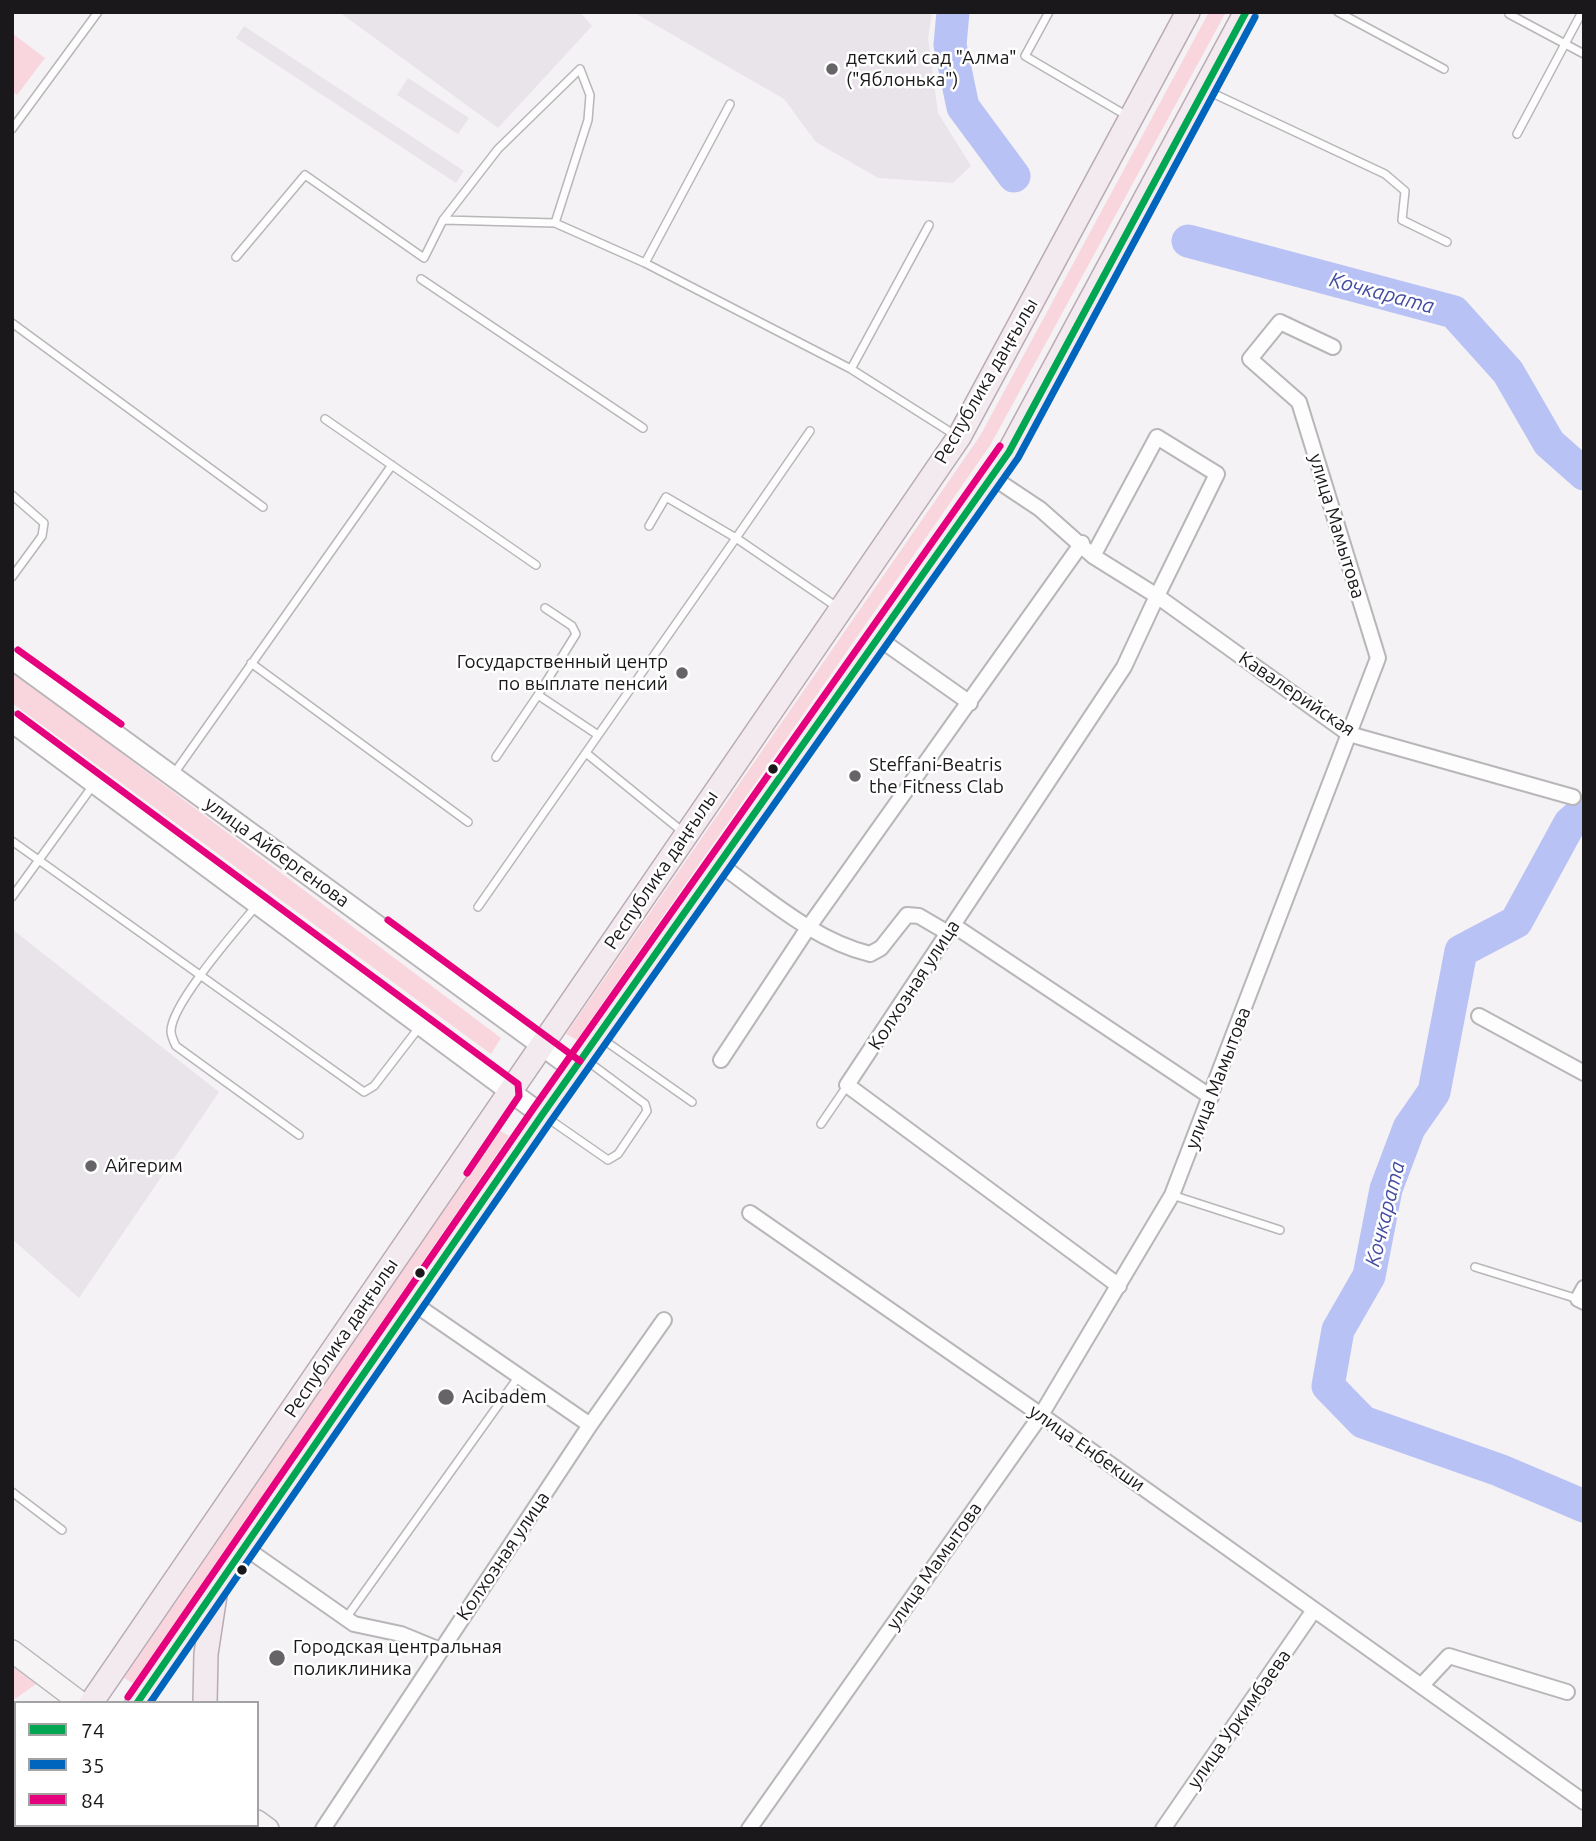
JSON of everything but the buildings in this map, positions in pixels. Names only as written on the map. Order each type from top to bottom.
[{"type":"main road","name":"Республика даңғылы","points":[[92,1701],[959,437],[1188,12]]},
{"type":"main road","name":"Республика даңғылы","points":[[138,1701],[542,1115],[992,477],[1022,428],[1245,12]]},
{"type":"main road","points":[[205,1701],[206,1654],[216,1587]]},
{"type":"main road","points":[[12,1651],[78,1701]]},
{"type":"street","name":"улица Мамытова","points":[[749,1829],[1041,1415],[1172,1195],[1211,1097],[1378,658],[1298,402],[1250,359],[1280,322],[1333,347]]},
{"type":"street","name":"Колхозная улица","points":[[847,1085],[1124,667],[1217,474],[1157,438],[1093,556]]},
{"type":"street","name":"Кавалерийская","points":[[992,477],[1040,509],[1082,543],[1093,556],[1157,596],[1349,734],[1573,797]]},
{"type":"street","points":[[721,1060],[808,928],[971,703],[1082,543]]},
{"type":"street","points":[[878,638],[971,703]]},
{"type":"street","name":"улица Айбергенова","points":[[12,659],[541,1045],[578,1064]]},
{"type":"street","points":[[12,722],[542,1115]]},
{"type":"street","points":[[719,864],[808,928],[870,954],[881,948],[907,915],[919,916],[951,929],[1211,1097]]},
{"type":"street","points":[[1479,1016],[1584,1073]]},
{"type":"street","points":[[847,1085],[1119,1286]]},
{"type":"street","name":"улица Енбекши","points":[[750,1213],[1041,1415],[1584,1802]]},
{"type":"street","points":[[413,1303],[590,1425]]},
{"type":"street","name":"Колхозная улица","points":[[323,1829],[590,1425],[664,1320]]},
{"type":"street","points":[[244,1547],[354,1624],[401,1634],[440,1650]]},
{"type":"street","name":"улица Уркимбаева","points":[[1163,1829],[1314,1610]]},
{"type":"street","points":[[1421,1686],[1449,1656],[1567,1692]]},
{"type":"lane","points":[[12,129],[98,12]]},
{"type":"lane","points":[[1049,12],[1025,57],[1131,118]]},
{"type":"lane","points":[[1338,12],[1444,69]]},
{"type":"lane","points":[[1517,134],[1582,12]]},
{"type":"lane","points":[[1509,14],[1584,54]]},
{"type":"lane","points":[[236,257],[305,175],[425,258],[443,220],[498,149],[580,69],[590,95],[588,120],[555,223]]},
{"type":"lane","points":[[1204,89],[1385,174],[1405,191],[1402,220],[1447,242]]},
{"type":"lane","points":[[645,263],[730,104]]},
{"type":"lane","points":[[443,220],[555,223],[645,263],[851,369],[959,437]]},
{"type":"lane","points":[[851,369],[929,225]]},
{"type":"lane","points":[[421,279],[643,428]]},
{"type":"lane","points":[[12,323],[263,507]]},
{"type":"lane","points":[[325,419],[536,565]]},
{"type":"lane","points":[[478,908],[810,431]]},
{"type":"lane","points":[[172,776],[392,465]]},
{"type":"lane","points":[[12,495],[44,523],[42,536],[12,577]]},
{"type":"lane","points":[[649,526],[666,497],[736,538],[840,609]]},
{"type":"lane","points":[[496,758],[576,635],[572,626],[545,608]]},
{"type":"lane","points":[[251,663],[468,822]]},
{"type":"lane","points":[[538,695],[598,735]]},
{"type":"lane","points":[[586,753],[685,834]]},
{"type":"lane","points":[[12,897],[94,783]]},
{"type":"lane","points":[[12,841],[364,1092],[374,1086],[421,1025]]},
{"type":"lane","points":[[258,904],[201,976],[174,1017],[171,1032],[176,1046],[299,1135]]},
{"type":"lane","points":[[598,1036],[692,1102]]},
{"type":"lane","points":[[542,1115],[608,1160],[618,1154],[647,1111],[645,1104],[578,1064]]},
{"type":"lane","points":[[821,1124],[847,1085]]},
{"type":"lane","points":[[1172,1195],[1280,1230]]},
{"type":"lane","points":[[1475,1267],[1582,1297]]},
{"type":"lane","points":[[345,1618],[519,1376]]},
{"type":"lane","points":[[12,1492],[62,1530]]},
{"type":"shaded area","points":[[339,12],[580,12],[592,26],[498,128]]},
{"type":"shaded area","name":"детский сад \"Алма\" (\"Яблонька\")","points":[[633,12],[932,12],[928,38],[938,113],[971,166],[953,183],[878,178],[816,142],[784,99]]},
{"type":"shaded area","points":[[1209,12],[1226,12],[991,444],[577,1040],[566,1034],[980,436]]},
{"type":"shaded area","points":[[244,26],[464,171],[456,183],[236,38]]},
{"type":"shaded area","points":[[12,33],[45,58],[17,95],[12,91]]},
{"type":"shaded area","points":[[408,78],[469,118],[458,134],[397,95]]},
{"type":"shaded area","points":[[12,671],[501,1038],[491,1054],[12,703]]},
{"type":"shaded area","name":"Айгерим","points":[[12,929],[219,1092],[79,1298],[12,1239]]},
{"type":"shaded area","points":[[499,1130],[509,1136],[134,1684],[124,1678]]},
{"type":"shaded area","points":[[12,1663],[39,1682],[12,1701]]},
{"type":"shaded area","points":[[110,1827],[112,1829],[40,1829]]},
{"type":"waterway","name":"Кочкарата","points":[[953,12],[950,45],[963,107],[1014,176]]},
{"type":"waterway","name":"Кочкарата","points":[[1188,241],[1454,312],[1508,372],[1549,443],[1584,474]]},
{"type":"waterway","name":"Кочкарата","points":[[1584,811],[1570,823],[1516,922],[1461,951],[1434,1092],[1409,1128],[1386,1189],[1369,1276],[1338,1330],[1328,1386],[1363,1422],[1499,1470],[1584,1506]]},
{"type":"transit line","name":"74","points":[[138,1701],[542,1115],[1009,452],[1246,12]]},
{"type":"transit line","name":"35","points":[[151,1701],[551,1121],[1018,458],[1255,17]]},
{"type":"transit line","name":"84","points":[[128,1697],[533,1109],[1000,446]]},
{"type":"transit line","name":"84","points":[[18,650],[121,724]]},
{"type":"transit line","name":"84","points":[[18,714],[518,1084],[519,1096],[467,1173]]},
{"type":"transit line","name":"84","points":[[388,920],[580,1061]]},
{"type":"place","name":"детский сад \"Алма\" (\"Яблонька\")","points":[[832,69]]},
{"type":"place","name":"Государственный центр по выплате пенсий","points":[[682,673]]},
{"type":"place","name":"Steffani-Beatris the Fitness Clab","points":[[855,776]]},
{"type":"place","name":"Айгерим","points":[[91,1166]]},
{"type":"place","name":"Acibadem","points":[[446,1397]]},
{"type":"place","name":"Городская центральная поликлиника","points":[[277,1658]]}]
